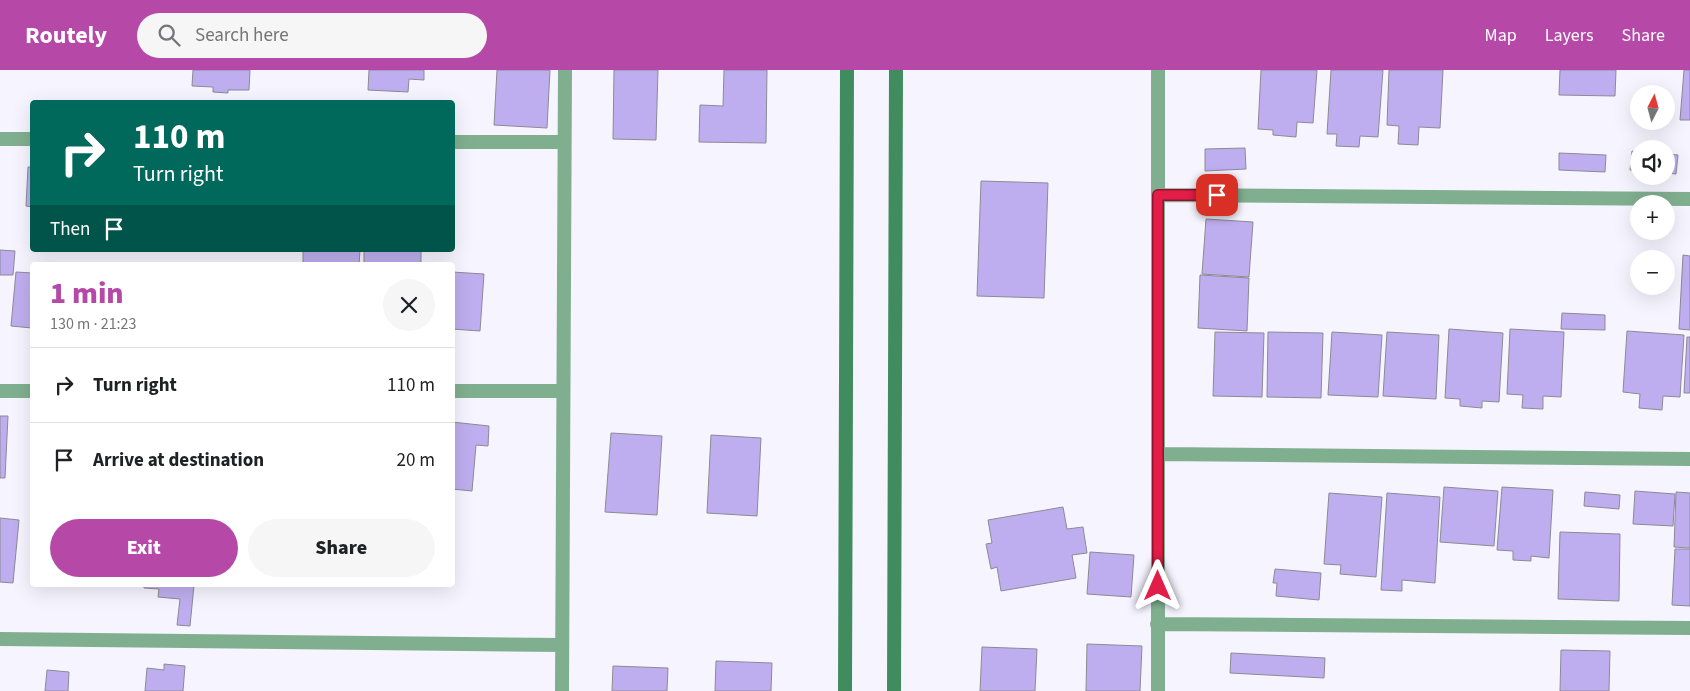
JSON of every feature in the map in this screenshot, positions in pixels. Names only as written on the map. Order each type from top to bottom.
[{"type":"main road","points":[[845,691],[847,70]]},
{"type":"main road","points":[[894,691],[896,70]]},
{"type":"street","points":[[562,691],[565,70]]},
{"type":"street","points":[[1158,70],[1158,691]]},
{"type":"street","points":[[0,139],[30,139]]},
{"type":"street","points":[[455,142],[564,142]]},
{"type":"street","points":[[1158,195],[1690,199]]},
{"type":"street","points":[[0,391],[30,391]]},
{"type":"street","points":[[455,391],[563,391]]},
{"type":"street","points":[[1158,454],[1690,459]]},
{"type":"street","points":[[1158,624],[1690,628]]},
{"type":"street","points":[[0,640],[562,645]]},
{"type":"building","points":[[193,70],[250,70],[249,90],[228,90],[228,93],[213,92],[213,87],[192,86]]},
{"type":"building","points":[[369,70],[424,70],[424,80],[409,79],[408,92],[368,90]]},
{"type":"building","points":[[497,70],[550,70],[547,128],[494,125]]},
{"type":"building","points":[[614,70],[658,70],[656,140],[613,139]]},
{"type":"building","points":[[724,70],[767,70],[766,143],[699,142],[700,105],[723,106]]},
{"type":"building","points":[[1261,70],[1317,70],[1313,123],[1297,122],[1296,137],[1273,135],[1273,130],[1258,129]]},
{"type":"building","points":[[1331,70],[1383,70],[1378,137],[1360,136],[1359,147],[1336,146],[1337,134],[1327,134]]},
{"type":"building","points":[[1389,70],[1443,70],[1440,128],[1419,127],[1418,145],[1398,144],[1399,126],[1387,125]]},
{"type":"building","points":[[1560,70],[1616,70],[1615,96],[1559,95]]},
{"type":"building","points":[[1684,70],[1690,70],[1690,120],[1680,120]]},
{"type":"building","points":[[1245,148],[1246,169],[1205,171],[1205,149]]},
{"type":"building","points":[[1559,153],[1606,155],[1605,172],[1559,170]]},
{"type":"building","points":[[1675,155],[1678,155],[1675,174]]},
{"type":"building","points":[[28,167],[30,167],[30,207],[26,206]]},
{"type":"building","points":[[981,181],[1048,183],[1044,298],[977,296]]},
{"type":"building","points":[[1206,219],[1253,222],[1249,277],[1202,274]]},
{"type":"building","points":[[0,250],[15,251],[13,275],[0,275]]},
{"type":"building","points":[[303,252],[360,252],[359,262],[303,262]]},
{"type":"building","points":[[364,252],[421,252],[421,262],[364,262]]},
{"type":"building","points":[[1683,255],[1690,256],[1690,330],[1679,329]]},
{"type":"building","points":[[16,272],[30,273],[30,328],[11,326]]},
{"type":"building","points":[[455,272],[484,274],[480,331],[455,329]]},
{"type":"building","points":[[1200,275],[1249,278],[1247,331],[1198,328]]},
{"type":"building","points":[[1562,313],[1605,315],[1605,330],[1561,329]]},
{"type":"building","points":[[1449,329],[1503,333],[1499,402],[1482,401],[1482,408],[1460,406],[1460,399],[1445,398]]},
{"type":"building","points":[[1510,329],[1564,332],[1561,397],[1543,396],[1543,409],[1522,408],[1523,395],[1507,394]]},
{"type":"building","points":[[1627,331],[1684,335],[1680,397],[1663,396],[1662,410],[1639,408],[1640,394],[1623,392]]},
{"type":"building","points":[[1215,332],[1264,333],[1262,397],[1213,396]]},
{"type":"building","points":[[1268,332],[1323,333],[1321,398],[1267,397]]},
{"type":"building","points":[[1332,332],[1382,335],[1378,397],[1328,395]]},
{"type":"building","points":[[1387,332],[1439,335],[1436,399],[1383,396]]},
{"type":"building","points":[[1687,337],[1690,337],[1690,393],[1684,393]]},
{"type":"building","points":[[0,416],[8,416],[5,478],[0,478]]},
{"type":"building","points":[[455,422],[489,426],[488,446],[476,445],[472,491],[455,489]]},
{"type":"building","points":[[611,433],[662,436],[657,515],[605,512]]},
{"type":"building","points":[[711,435],[761,438],[757,516],[707,513]]},
{"type":"building","points":[[1444,487],[1498,491],[1494,546],[1440,542]]},
{"type":"building","points":[[1502,487],[1553,490],[1549,558],[1531,556],[1531,561],[1513,560],[1513,551],[1497,550]]},
{"type":"building","points":[[1635,491],[1675,494],[1673,526],[1633,524]]},
{"type":"building","points":[[1585,492],[1620,495],[1619,509],[1584,506]]},
{"type":"building","points":[[1676,492],[1690,493],[1690,548],[1674,547]]},
{"type":"building","points":[[1329,493],[1382,497],[1376,577],[1340,574],[1341,565],[1324,564]]},
{"type":"building","points":[[1387,493],[1440,497],[1435,583],[1402,580],[1402,591],[1381,590]]},
{"type":"building","points":[[1063,507],[1067,529],[1083,527],[1087,553],[1072,555],[1076,578],[1001,591],[997,567],[991,569],[986,544],[992,543],[988,520]]},
{"type":"building","points":[[0,518],[19,520],[13,583],[0,582]]},
{"type":"building","points":[[1560,532],[1620,534],[1619,601],[1558,599]]},
{"type":"building","points":[[1675,549],[1690,549],[1690,606],[1672,605]]},
{"type":"building","points":[[1090,552],[1134,555],[1131,597],[1087,594]]},
{"type":"building","points":[[1275,569],[1321,573],[1319,600],[1276,596],[1277,583],[1273,583]]},
{"type":"building","points":[[194,587],[190,626],[177,625],[180,599],[158,597],[159,589],[144,588]]},
{"type":"building","points":[[1087,644],[1142,646],[1140,691],[1086,691]]},
{"type":"building","points":[[982,647],[1037,649],[1035,691],[980,691]]},
{"type":"building","points":[[1561,650],[1610,651],[1609,691],[1560,691]]},
{"type":"building","points":[[1231,653],[1325,658],[1324,678],[1230,673]]},
{"type":"building","points":[[716,661],[772,663],[771,691],[715,691]]},
{"type":"building","points":[[164,664],[185,666],[183,691],[145,691],[147,668],[164,670]]},
{"type":"building","points":[[613,666],[668,668],[667,691],[612,691]]},
{"type":"building","points":[[47,670],[69,672],[68,691],[45,691]]},
{"type":"route","points":[[1158,586],[1158,195],[1217,195]]}]
